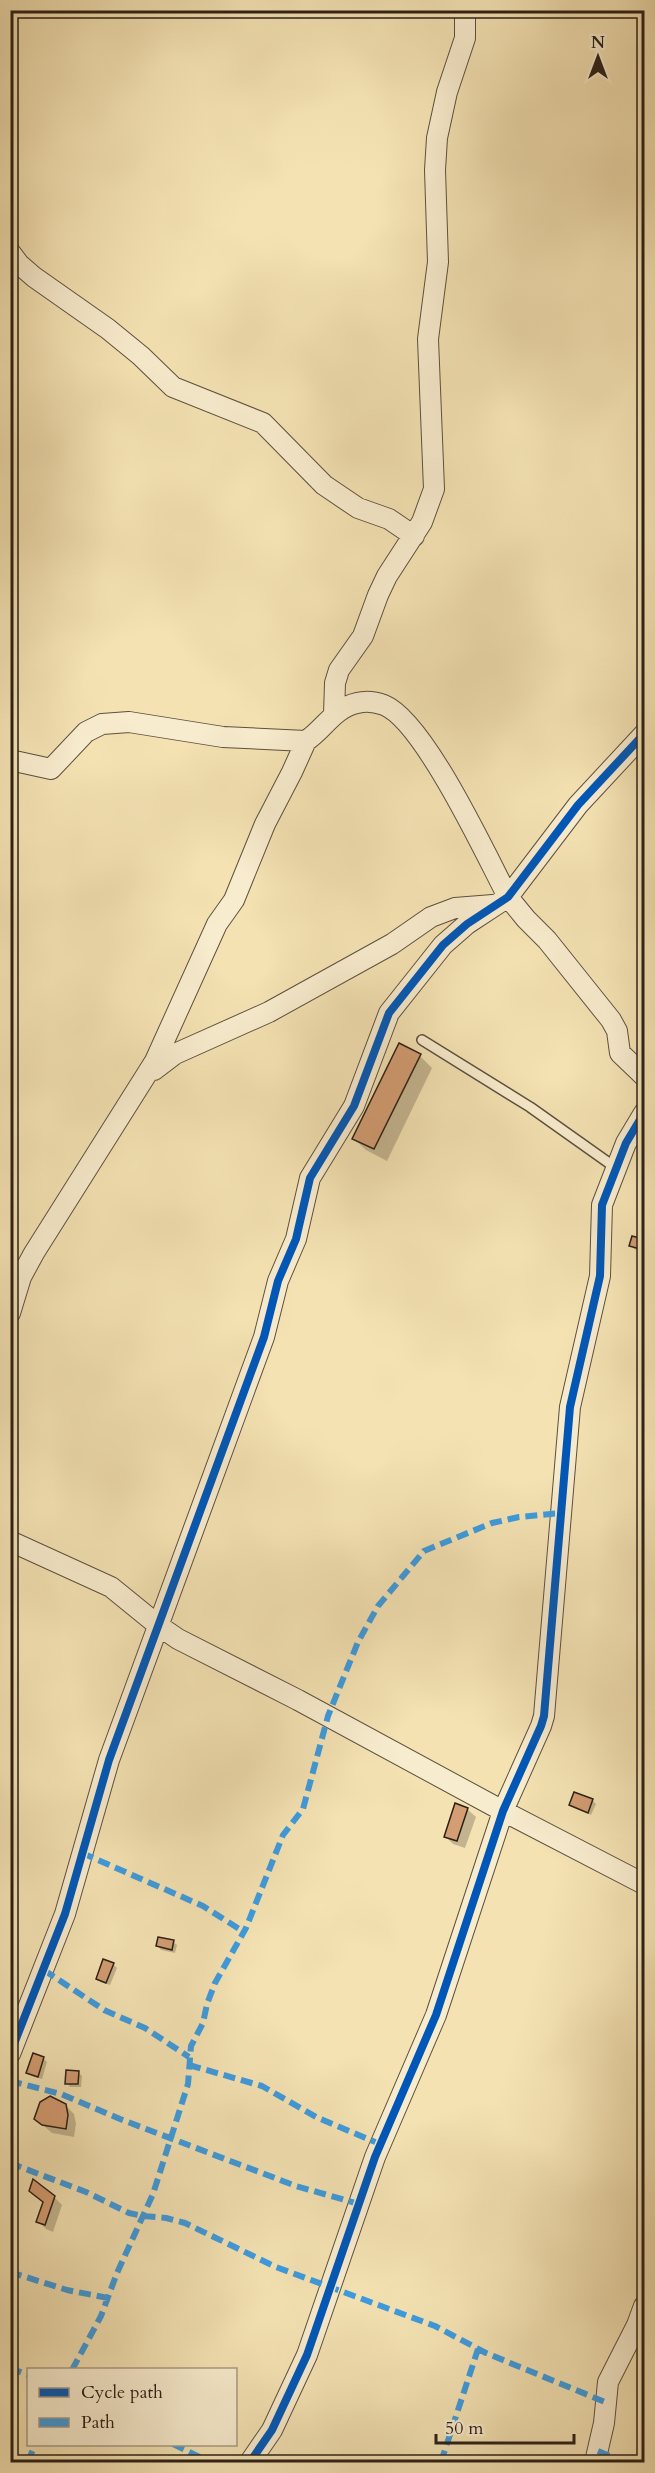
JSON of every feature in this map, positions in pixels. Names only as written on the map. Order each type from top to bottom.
[{"type":"street","points":[[334,714],[339,670],[363,636],[387,576],[414,536],[429,504],[436,477],[428,339],[438,262],[435,170],[437,138],[447,92],[465,38],[465,10]]},
{"type":"street","points":[[10,252],[19,264],[34,277],[108,329],[174,387],[263,423],[324,485],[358,508],[389,519],[414,536]]},
{"type":"street","points":[[10,1312],[21,1277],[34,1253],[155,1061],[217,924],[234,900],[265,824],[306,741],[334,714],[357,703],[373,702],[385,705],[421,739],[502,901],[526,919],[547,940],[604,1011],[617,1031],[620,1053],[645,1076]]},
{"type":"street","points":[[10,760],[51,769],[86,732],[102,724],[129,722],[223,737],[306,741]]},
{"type":"street","points":[[10,2054],[64,1914],[109,1760],[264,1337],[278,1281],[296,1239],[310,1178],[354,1106],[394,1005],[443,945],[467,924],[502,901],[578,805],[645,734]]},
{"type":"street","points":[[143,1081],[175,1054],[269,1012],[392,944],[431,917],[455,908],[502,901]]},
{"type":"street","points":[[256,2459],[307,2355],[375,2157],[436,2015],[503,1811],[538,1737],[544,1716],[570,1407],[600,1276],[602,1205],[626,1143],[645,1113]]},
{"type":"street","points":[[10,1541],[111,1587],[178,1639],[645,1884]]},
{"type":"street","points":[[595,2463],[604,2423],[608,2382],[645,2306]]},
{"type":"lane","points":[[422,1040],[530,1107],[616,1168]]},
{"type":"building","points":[[399,1043],[421,1054],[374,1149],[352,1139]]},
{"type":"building","points":[[632,1236],[644,1239],[644,1250],[629,1246]]},
{"type":"building","points":[[574,1792],[593,1799],[588,1813],[569,1805]]},
{"type":"building","points":[[455,1803],[468,1808],[457,1841],[444,1837]]},
{"type":"building","points":[[158,1937],[174,1940],[172,1950],[156,1946]]},
{"type":"building","points":[[103,1959],[114,1963],[106,1983],[96,1979]]},
{"type":"building","points":[[33,2053],[44,2057],[38,2077],[26,2073]]},
{"type":"building","points":[[66,2070],[79,2071],[78,2084],[65,2084]]},
{"type":"building","points":[[50,2096],[66,2104],[68,2115],[66,2129],[42,2125],[34,2119],[40,2102]]},
{"type":"building","points":[[33,2179],[55,2196],[45,2225],[36,2222],[43,2202],[29,2191]]},
{"type":"marked path","points":[[73,2368],[101,2316],[117,2273],[153,2194],[188,2084],[191,2046],[203,2023],[215,1983],[246,1928],[283,1835],[303,1809],[328,1716],[358,1642],[378,1606],[424,1551],[492,1523],[519,1517],[561,1513]]},
{"type":"marked path","points":[[82,1853],[203,1906],[244,1932]]},
{"type":"marked path","points":[[44,1970],[104,2010],[145,2028],[189,2057]]},
{"type":"marked path","points":[[189,2065],[262,2086],[316,2117],[380,2144]]},
{"type":"marked path","points":[[10,2081],[61,2094],[296,2186],[359,2204]]},
{"type":"marked path","points":[[10,2163],[86,2192],[129,2213],[185,2223],[276,2267],[435,2326],[486,2353],[605,2402]]},
{"type":"marked path","points":[[10,2272],[67,2290],[108,2298]]},
{"type":"marked path","points":[[441,2462],[478,2349]]},
{"type":"marked path","points":[[10,2368],[27,2375]]},
{"type":"marked path","points":[[28,2462],[34,2446]]},
{"type":"marked path","points":[[177,2446],[210,2462]]},
{"type":"marked path","points":[[598,2451],[624,2462]]},
{"type":"cycle path","points":[[10,2054],[65,1914],[109,1760],[264,1337],[278,1281],[296,1239],[310,1178],[354,1106],[389,1013],[443,945],[467,924],[508,897],[578,805],[644,734]]},
{"type":"cycle path","points":[[250,2462],[272,2430],[307,2355],[375,2157],[436,2015],[503,1811],[544,1716],[570,1407],[600,1276],[602,1205],[626,1143],[644,1113]]}]
